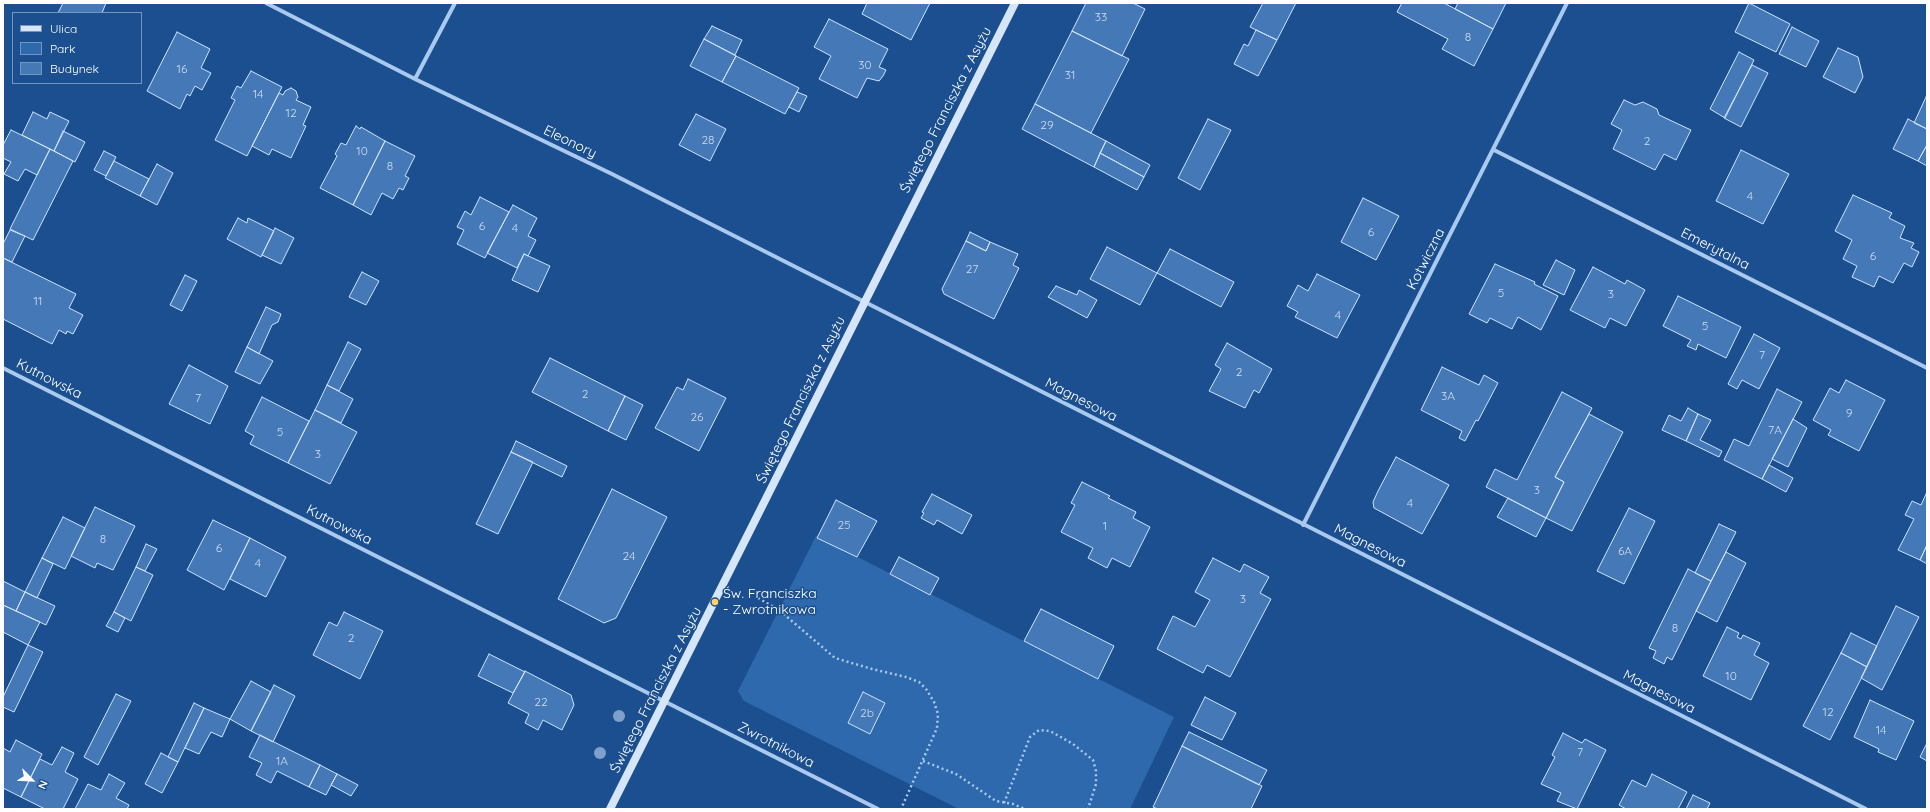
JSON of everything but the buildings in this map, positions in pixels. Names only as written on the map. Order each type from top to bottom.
[{"type":"street","name":"Eleonory","points":[[266,3],[415,79],[612,174],[864,302]]},
{"type":"street","points":[[415,79],[455,3]]},
{"type":"street","name":"Świętego Franciszka z Asyżu","points":[[610,809],[1015,3]]},
{"type":"street","name":"Kotwiczna","points":[[1303,525],[1494,150],[1567,3]]},
{"type":"street","name":"Emerytalna","points":[[1494,150],[1927,368]]},
{"type":"street","name":"Magnesowa","points":[[864,302],[1866,809]]},
{"type":"street","name":"Kutnowska","points":[[3,368],[665,701]]},
{"type":"street","name":"Zwrotnikowa","points":[[665,701],[878,809]]},
{"type":"path","points":[[758,598],[779,610],[835,658],[919,682],[934,702],[938,714],[937,728],[901,809]]},
{"type":"path","points":[[1004,802],[1030,737],[1039,730],[1050,731],[1073,744],[1093,760],[1096,771],[1096,784],[1088,809]]},
{"type":"path","points":[[923,762],[956,774],[990,799],[1025,809]]},
{"type":"green space","points":[[816,536],[1174,717],[1130,809],[959,809],[744,701],[738,691]]},
{"type":"place","name":"Św. Franciszka - Zwrotnikowa","points":[[715,602]]}]
